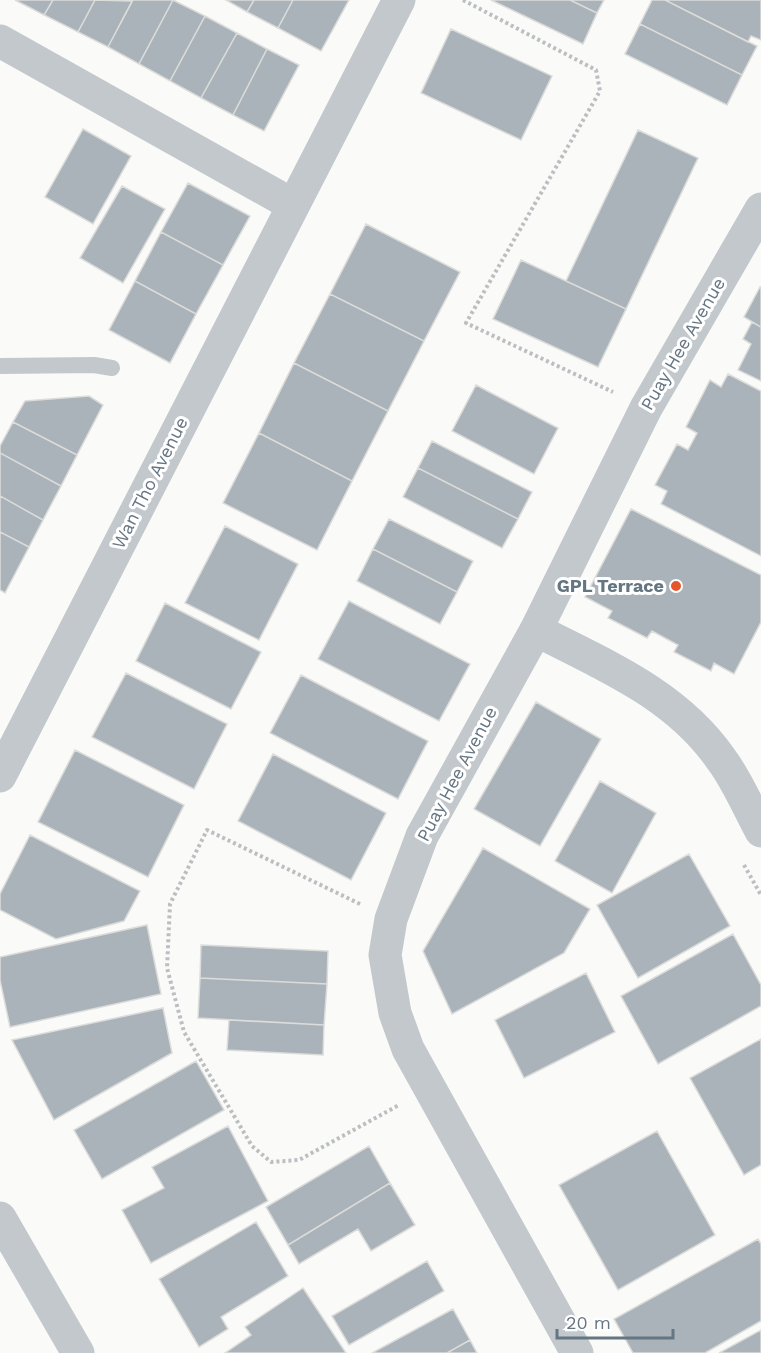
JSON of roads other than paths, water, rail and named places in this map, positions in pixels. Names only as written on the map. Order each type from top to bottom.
[{"type":"street","name":"Wan Tho Avenue","points":[[2,768],[399,0]]},
{"type":"street","points":[[0,41],[293,205]]},
{"type":"street","name":"Puay Hee Avenue","points":[[577,1353],[428,1089],[408,1049],[395,1013],[385,956],[391,919],[422,836],[536,630],[646,408],[761,209]]},
{"type":"street","points":[[536,630],[647,687],[688,720],[722,759],[761,831]]},
{"type":"street","points":[[0,1218],[78,1353]]},
{"type":"lane","points":[[0,366],[112,368]]},
{"type":"place","name":"GPL Terrace","points":[[676,586]]}]
